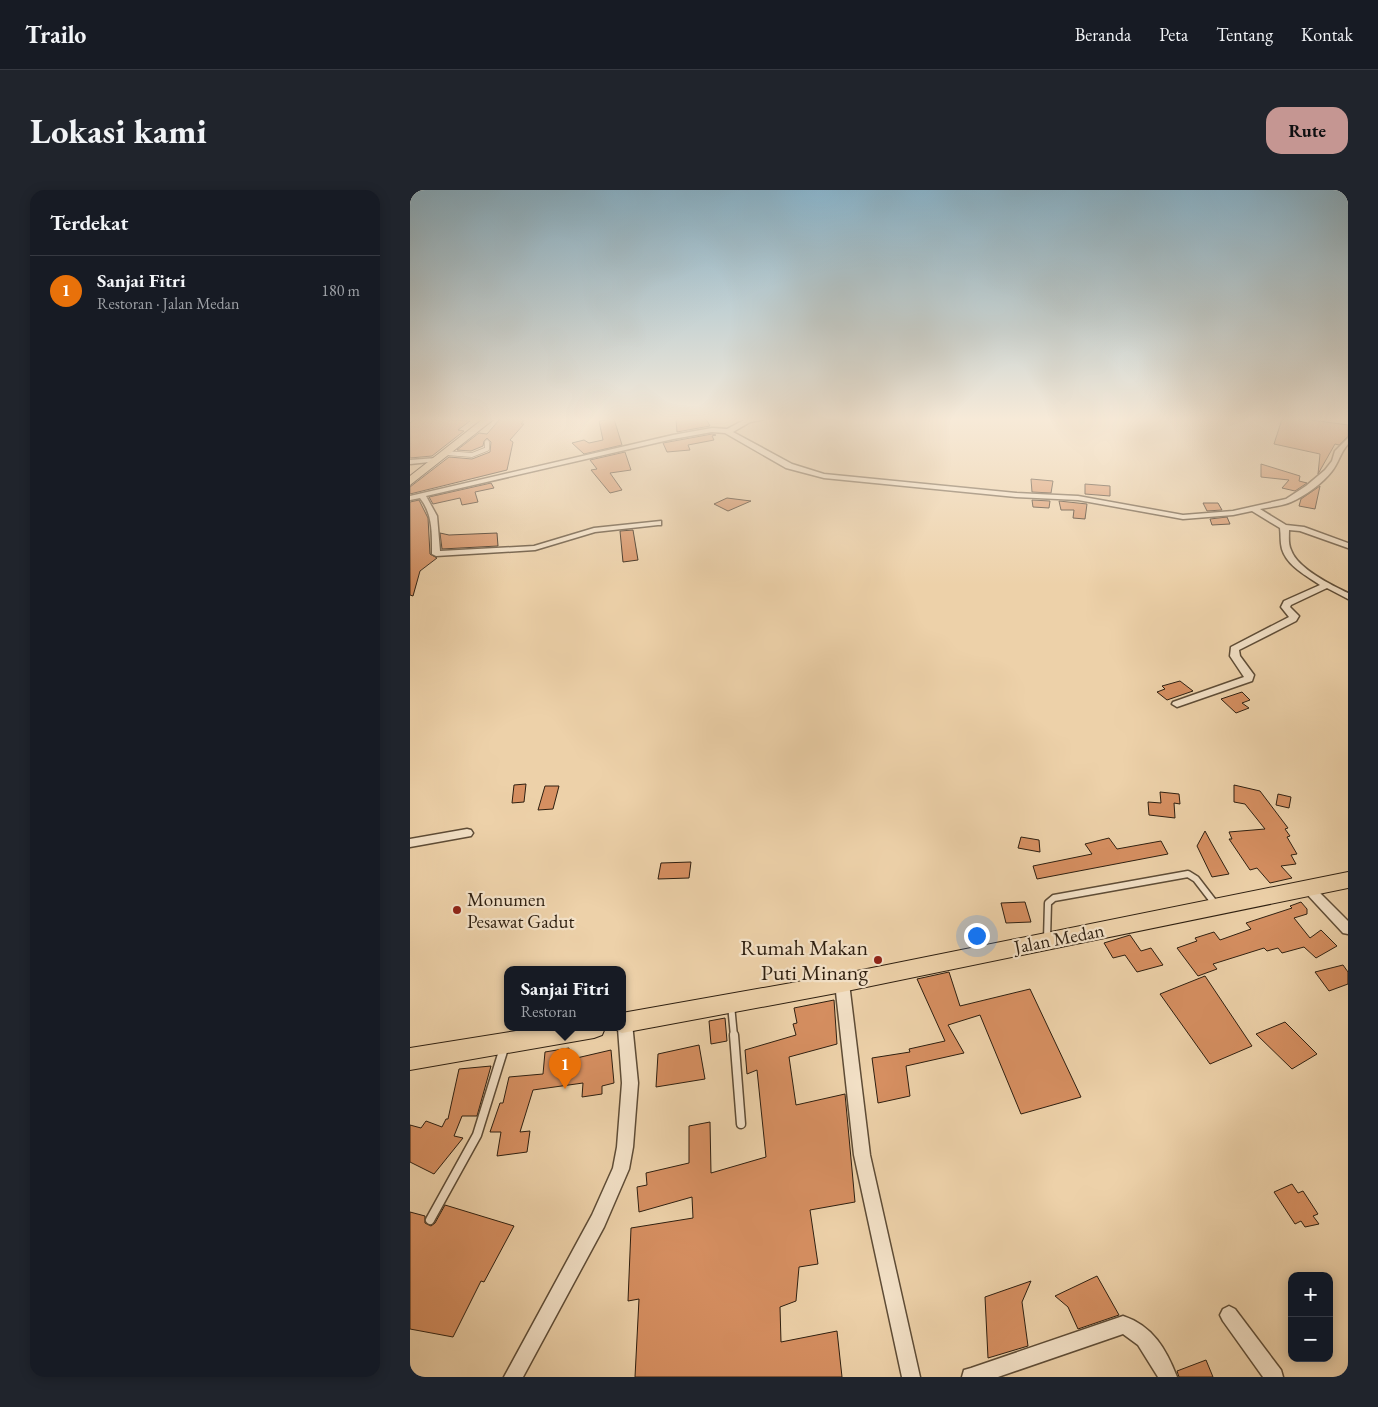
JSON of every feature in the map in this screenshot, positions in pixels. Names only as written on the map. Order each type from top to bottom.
[{"type":"highway","name":"Jalan Medan","points":[[626,1023],[842,983],[1348,880]]},
{"type":"highway","points":[[410,1059],[575,1031]]},
{"type":"street","points":[[410,498],[514,474]]},
{"type":"street","points":[[820,474],[830,477],[1016,495],[1078,498],[1169,516],[1212,516],[1288,501],[1310,488],[1325,474]]},
{"type":"street","points":[[422,496],[428,502],[435,515],[436,554],[535,548],[594,530],[658,523]]},
{"type":"street","points":[[1254,509],[1284,527],[1301,529],[1348,546]]},
{"type":"street","points":[[1284,527],[1287,552],[1297,563],[1327,585],[1348,596]]},
{"type":"street","points":[[1177,704],[1249,679],[1249,675],[1235,656],[1234,649],[1293,619],[1294,616],[1285,607],[1287,604],[1327,585]]},
{"type":"street","points":[[410,843],[467,833]]},
{"type":"street","points":[[1308,888],[1348,929]]},
{"type":"street","points":[[842,983],[862,1155],[911,1377]]},
{"type":"street","points":[[513,1377],[598,1221],[621,1169],[625,1148],[630,1083],[625,1031]]},
{"type":"street","points":[[1229,1315],[1274,1377]]},
{"type":"street","points":[[971,1377],[1123,1325],[1134,1328],[1142,1333],[1168,1377]]},
{"type":"lane","points":[[1047,941],[1048,903],[1054,898],[1188,874],[1196,879],[1217,907]]},
{"type":"lane","points":[[731,1003],[741,1124]]},
{"type":"lane","points":[[430,1220],[455,1179],[477,1135],[506,1042]]},
{"type":"building","points":[[426,474],[489,474],[410,494],[410,487]]},
{"type":"building","points":[[595,474],[611,474],[622,490],[610,493]]},
{"type":"building","points":[[1261,474],[1295,474],[1300,476],[1299,481],[1307,483],[1295,491],[1282,488],[1289,480],[1261,477]]},
{"type":"building","points":[[1031,479],[1053,481],[1051,493],[1032,492]]},
{"type":"building","points":[[491,483],[494,488],[475,492],[478,502],[462,505],[460,498],[433,504],[429,497]]},
{"type":"building","points":[[1085,484],[1110,486],[1110,496],[1085,494]]},
{"type":"building","points":[[1320,486],[1315,509],[1299,506],[1301,499]]},
{"type":"building","points":[[727,498],[751,501],[728,511],[714,504]]},
{"type":"building","points":[[419,500],[428,518],[430,554],[437,558],[420,571],[413,596],[410,595],[410,502]]},
{"type":"building","points":[[1032,500],[1050,501],[1049,508],[1033,507]]},
{"type":"building","points":[[1059,501],[1087,504],[1085,519],[1073,518],[1074,510],[1061,510]]},
{"type":"building","points":[[1203,503],[1218,503],[1222,510],[1207,511]]},
{"type":"building","points":[[1227,517],[1230,524],[1212,525],[1210,519]]},
{"type":"building","points":[[633,530],[638,560],[623,562],[620,531]]},
{"type":"building","points":[[440,533],[449,535],[497,533],[498,546],[442,549]]},
{"type":"building","points":[[1180,681],[1193,691],[1167,700],[1157,692],[1165,689],[1162,686]]},
{"type":"building","points":[[1242,692],[1250,700],[1242,703],[1249,708],[1236,713],[1221,699]]},
{"type":"building","points":[[526,784],[524,802],[512,803],[514,785]]},
{"type":"building","points":[[1234,785],[1260,791],[1288,828],[1285,829],[1290,836],[1287,837],[1297,854],[1291,855],[1296,864],[1281,866],[1292,878],[1270,883],[1257,868],[1250,870],[1229,839],[1232,839],[1229,832],[1265,829],[1245,804],[1234,802]]},
{"type":"building","points":[[545,786],[559,786],[553,809],[538,810]]},
{"type":"building","points":[[1160,792],[1179,794],[1180,804],[1174,803],[1175,818],[1149,815],[1148,802],[1161,803]]},
{"type":"building","points":[[1278,794],[1291,797],[1289,808],[1276,805]]},
{"type":"building","points":[[1205,831],[1229,874],[1212,877],[1197,846]]},
{"type":"building","points":[[1021,837],[1039,840],[1040,852],[1018,848]]},
{"type":"building","points":[[1109,838],[1117,849],[1161,841],[1168,854],[1037,879],[1033,866],[1092,854],[1085,844]]},
{"type":"building","points":[[691,862],[689,878],[658,879],[661,863]]},
{"type":"building","points":[[1025,902],[1031,922],[1006,923],[1001,903]]},
{"type":"building","points":[[1301,902],[1307,909],[1307,914],[1294,918],[1310,938],[1321,930],[1337,946],[1316,958],[1304,947],[1282,953],[1278,948],[1267,951],[1264,948],[1213,964],[1217,969],[1198,976],[1177,948],[1197,941],[1195,938],[1214,932],[1220,940],[1251,929],[1246,923],[1292,908],[1290,906]]},
{"type":"building","points":[[1130,935],[1141,951],[1151,948],[1163,965],[1137,972],[1125,955],[1113,958],[1104,943]]},
{"type":"building","points":[[1343,965],[1348,972],[1348,984],[1329,991],[1315,972]]},
{"type":"building","points":[[949,972],[960,1006],[1030,989],[1081,1097],[1021,1114],[980,1015],[948,1025],[964,1053],[906,1066],[910,1096],[878,1103],[872,1058],[910,1052],[909,1049],[945,1041],[917,979]]},
{"type":"building","points":[[1205,976],[1252,1046],[1210,1064],[1160,994]]},
{"type":"building","points":[[834,1000],[837,1044],[789,1057],[796,1105],[845,1094],[855,1202],[810,1210],[818,1264],[799,1267],[796,1301],[780,1307],[781,1342],[837,1331],[842,1377],[635,1377],[639,1299],[628,1301],[631,1228],[693,1218],[692,1197],[639,1212],[637,1187],[647,1185],[646,1173],[689,1163],[689,1126],[710,1122],[711,1173],[766,1157],[757,1070],[747,1074],[745,1050],[796,1035],[793,1024],[797,1023],[794,1008]]},
{"type":"building","points":[[725,1018],[727,1041],[711,1044],[709,1021]]},
{"type":"building","points":[[1285,1022],[1317,1054],[1292,1069],[1256,1034]]},
{"type":"building","points":[[699,1045],[705,1079],[656,1087],[658,1054]]},
{"type":"building","points":[[569,1048],[568,1060],[611,1050],[614,1083],[602,1086],[602,1094],[582,1097],[583,1083],[533,1090],[520,1132],[530,1131],[527,1152],[497,1156],[501,1132],[490,1132],[500,1103],[503,1103],[509,1077],[543,1074],[545,1052]]},
{"type":"building","points":[[491,1066],[477,1116],[462,1116],[454,1136],[463,1138],[434,1174],[410,1162],[410,1125],[421,1128],[426,1121],[442,1127],[446,1119],[448,1119],[459,1069]]},
{"type":"building","points":[[1292,1184],[1298,1193],[1303,1191],[1318,1214],[1313,1216],[1319,1224],[1305,1227],[1301,1221],[1295,1224],[1274,1192]]},
{"type":"building","points":[[445,1205],[514,1226],[484,1282],[481,1281],[453,1337],[410,1329],[410,1212],[425,1216],[425,1223],[431,1226],[435,1223]]},
{"type":"building","points":[[1097,1276],[1119,1315],[1078,1329],[1068,1307],[1055,1296]]},
{"type":"building","points":[[1031,1281],[1022,1302],[1028,1346],[988,1358],[985,1297]]},
{"type":"building","points":[[1206,1360],[1213,1377],[1179,1377],[1177,1371]]},
{"type":"place","name":"Monumen Pesawat Gadut","points":[[457,910]]},
{"type":"place","name":"Rumah Makan Puti Minang","points":[[878,960]]},
{"type":"place","name":"Sanjai Fitri","points":[[565,1089]]}]
